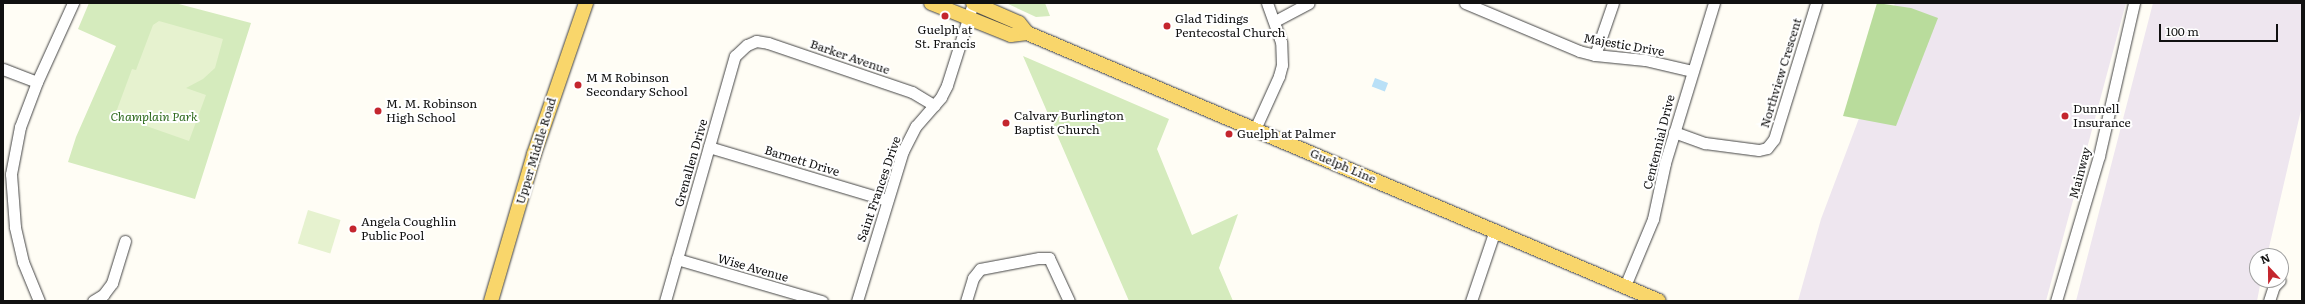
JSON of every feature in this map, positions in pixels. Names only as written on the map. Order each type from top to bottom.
[{"type":"main road","name":"Upper Middle Road","points":[[491,301],[538,140],[586,3]]},
{"type":"main road","name":"Guelph Line","points":[[931,3],[967,16],[1011,35],[1027,33]]},
{"type":"main road","name":"Guelph Line","points":[[973,3],[1019,23],[1027,33],[1495,230],[1659,301]]},
{"type":"street","points":[[39,301],[23,262],[14,227],[7,174],[20,127],[37,82],[73,3]]},
{"type":"street","name":"Saint Frances Drive","points":[[857,301],[886,200],[907,140],[934,105],[946,86],[967,16],[973,3]]},
{"type":"street","points":[[1255,129],[1279,76],[1282,65],[1281,42],[1275,21],[1267,3]]},
{"type":"street","points":[[1275,21],[1308,3]]},
{"type":"street","name":"Majestic Drive","points":[[1465,3],[1579,51],[1595,55],[1645,60],[1692,71]]},
{"type":"street","points":[[1595,55],[1613,3]]},
{"type":"street","name":"Centennial Drive","points":[[1625,286],[1653,219],[1674,132],[1714,3]]},
{"type":"street","name":"Northview Crescent","points":[[1674,132],[1705,143],[1759,150],[1767,148],[1774,139],[1816,3]]},
{"type":"street","name":"Mainway","points":[[2056,301],[2099,156],[2134,3]]},
{"type":"street","name":"Barker Avenue","points":[[756,41],[768,43],[912,92],[934,105]]},
{"type":"street","name":"Grenallen Drive","points":[[665,301],[735,56],[747,45],[756,41]]},
{"type":"street","points":[[3,69],[37,82]]},
{"type":"street","name":"Barnett Drive","points":[[709,147],[886,200]]},
{"type":"street","points":[[1471,301],[1495,230]]},
{"type":"street","points":[[93,301],[103,295],[112,283],[125,241]]},
{"type":"street","points":[[966,301],[973,278],[980,269],[1039,258],[1049,258],[1069,301]]},
{"type":"street","name":"Wise Avenue","points":[[677,259],[822,301]]},
{"type":"street","points":[[2269,301],[2273,288]]},
{"type":"shaded area","points":[[1895,3],[2126,3],[2046,301],[1798,301],[1821,219],[1867,97]]},
{"type":"shaded area","points":[[2153,3],[2302,3],[2302,106],[2269,248],[2249,248],[2249,288],[2259,288],[2257,301],[2076,301]]},
{"type":"green space","name":"Champlain Park","points":[[89,3],[175,3],[251,23],[195,199],[68,162],[76,137],[116,46],[78,29]]},
{"type":"green space","points":[[1006,3],[1045,3],[1050,16],[1036,17]]},
{"type":"green space","points":[[1877,3],[1911,8],[1938,18],[1896,126],[1843,116]]},
{"type":"green space","points":[[159,21],[223,39],[215,68],[203,79],[186,88],[206,95],[189,141],[115,115],[132,69],[136,70],[153,25]]},
{"type":"green space","points":[[1023,56],[1169,119],[1157,149],[1192,235],[1238,214],[1219,268],[1233,301],[1129,301]]},
{"type":"green space","points":[[308,210],[341,220],[330,253],[298,243]]},
{"type":"water","points":[[1375,78],[1388,83],[1385,91],[1372,86]]},
{"type":"place","name":"Guelph at St. Francis","points":[[945,16]]},
{"type":"place","name":"Glad Tidings Pentecostal Church","points":[[1167,26]]},
{"type":"place","name":"M M Robinson Secondary School","points":[[578,85]]},
{"type":"place","name":"M. M. Robinson High School","points":[[378,111]]},
{"type":"place","name":"Dunnell Insurance","points":[[2065,116]]},
{"type":"place","name":"Calvary Burlington Baptist Church","points":[[1006,123]]},
{"type":"place","name":"Guelph at Palmer","points":[[1229,134]]},
{"type":"place","name":"Angela Coughlin Public Pool","points":[[353,229]]}]
